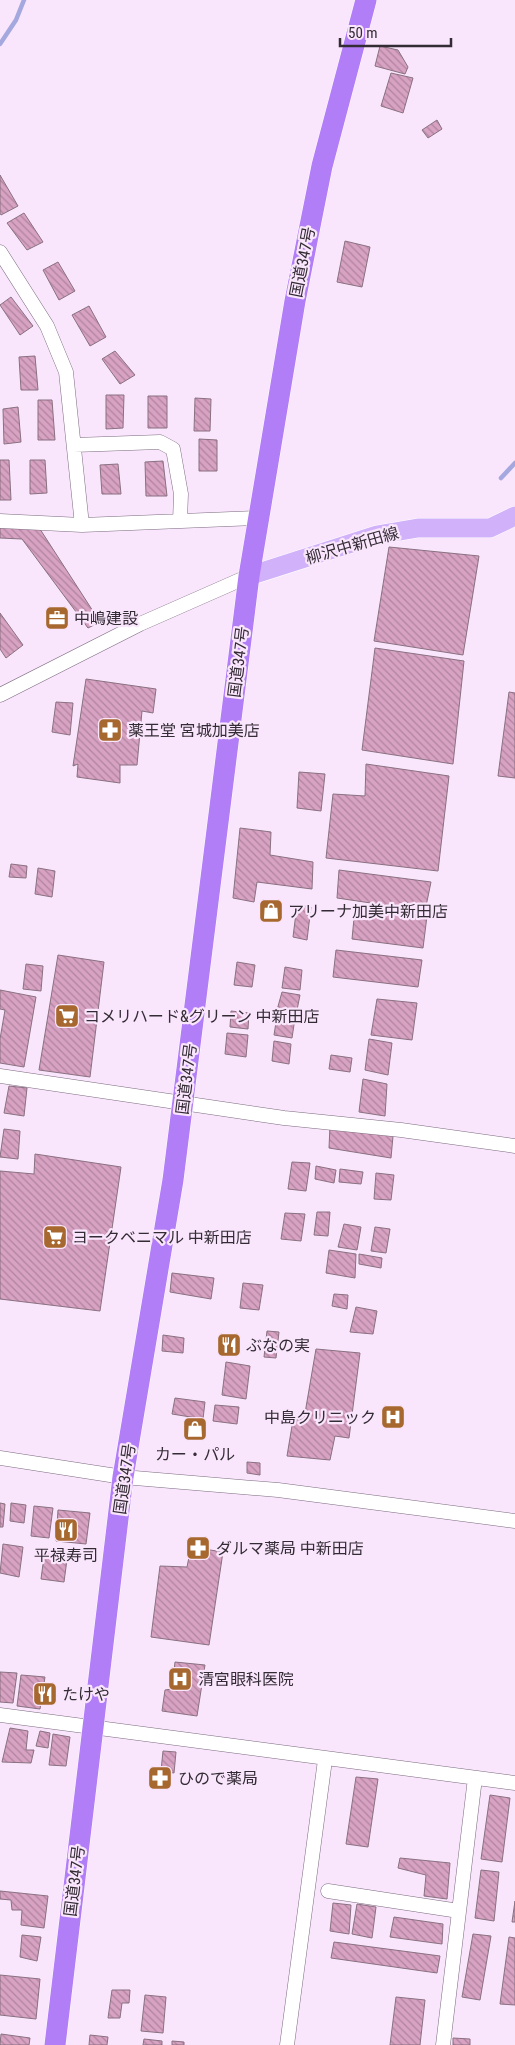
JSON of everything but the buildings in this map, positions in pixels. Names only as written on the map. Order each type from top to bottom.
[{"type":"highway","name":"国道347号","points":[[55,2045],[123,1477],[173,1180],[249,576],[295,302],[322,166],[366,0]]},
{"type":"main road","name":"柳沢中新田線","points":[[249,576],[377,535],[418,528],[490,528],[515,516]]},
{"type":"street","points":[[0,252],[47,326],[66,372],[82,525]]},
{"type":"street","points":[[74,445],[160,442],[173,449],[180,494],[180,521]]},
{"type":"street","points":[[0,521],[82,525],[259,518]]},
{"type":"street","points":[[0,695],[140,624],[249,576]]},
{"type":"street","points":[[0,1076],[284,1118],[401,1130],[515,1146]]},
{"type":"street","points":[[0,1458],[123,1477],[278,1490],[515,1521]]},
{"type":"street","points":[[0,1715],[92,1726],[325,1760],[515,1783]]},
{"type":"street","points":[[287,2045],[325,1760]]},
{"type":"street","points":[[443,2045],[475,1778]]},
{"type":"street","points":[[328,1891],[459,1912]]},
{"type":"waterway","points":[[0,44],[16,20],[24,0]]},
{"type":"waterway","points":[[501,478],[515,463]]},
{"type":"place","name":"中嶋建設","points":[[57,618]]},
{"type":"place","name":"薬王堂 宮城加美店","points":[[110,730]]},
{"type":"place","name":"アリーナ加美中新田店","points":[[271,911]]},
{"type":"place","name":"コメリハード&グリーン 中新田店","points":[[67,1016]]},
{"type":"place","name":"ヨークベニマル 中新田店","points":[[55,1237]]},
{"type":"place","name":"ぶなの実","points":[[229,1345]]},
{"type":"place","name":"中島クリニック","points":[[393,1417]]},
{"type":"place","name":"カー・パル","points":[[195,1429]]},
{"type":"place","name":"平禄寿司","points":[[66,1530]]},
{"type":"place","name":"ダルマ薬局 中新田店","points":[[198,1548]]},
{"type":"place","name":"清宮眼科医院","points":[[180,1679]]},
{"type":"place","name":"たけや","points":[[45,1694]]},
{"type":"place","name":"ひので薬局","points":[[160,1778]]}]
